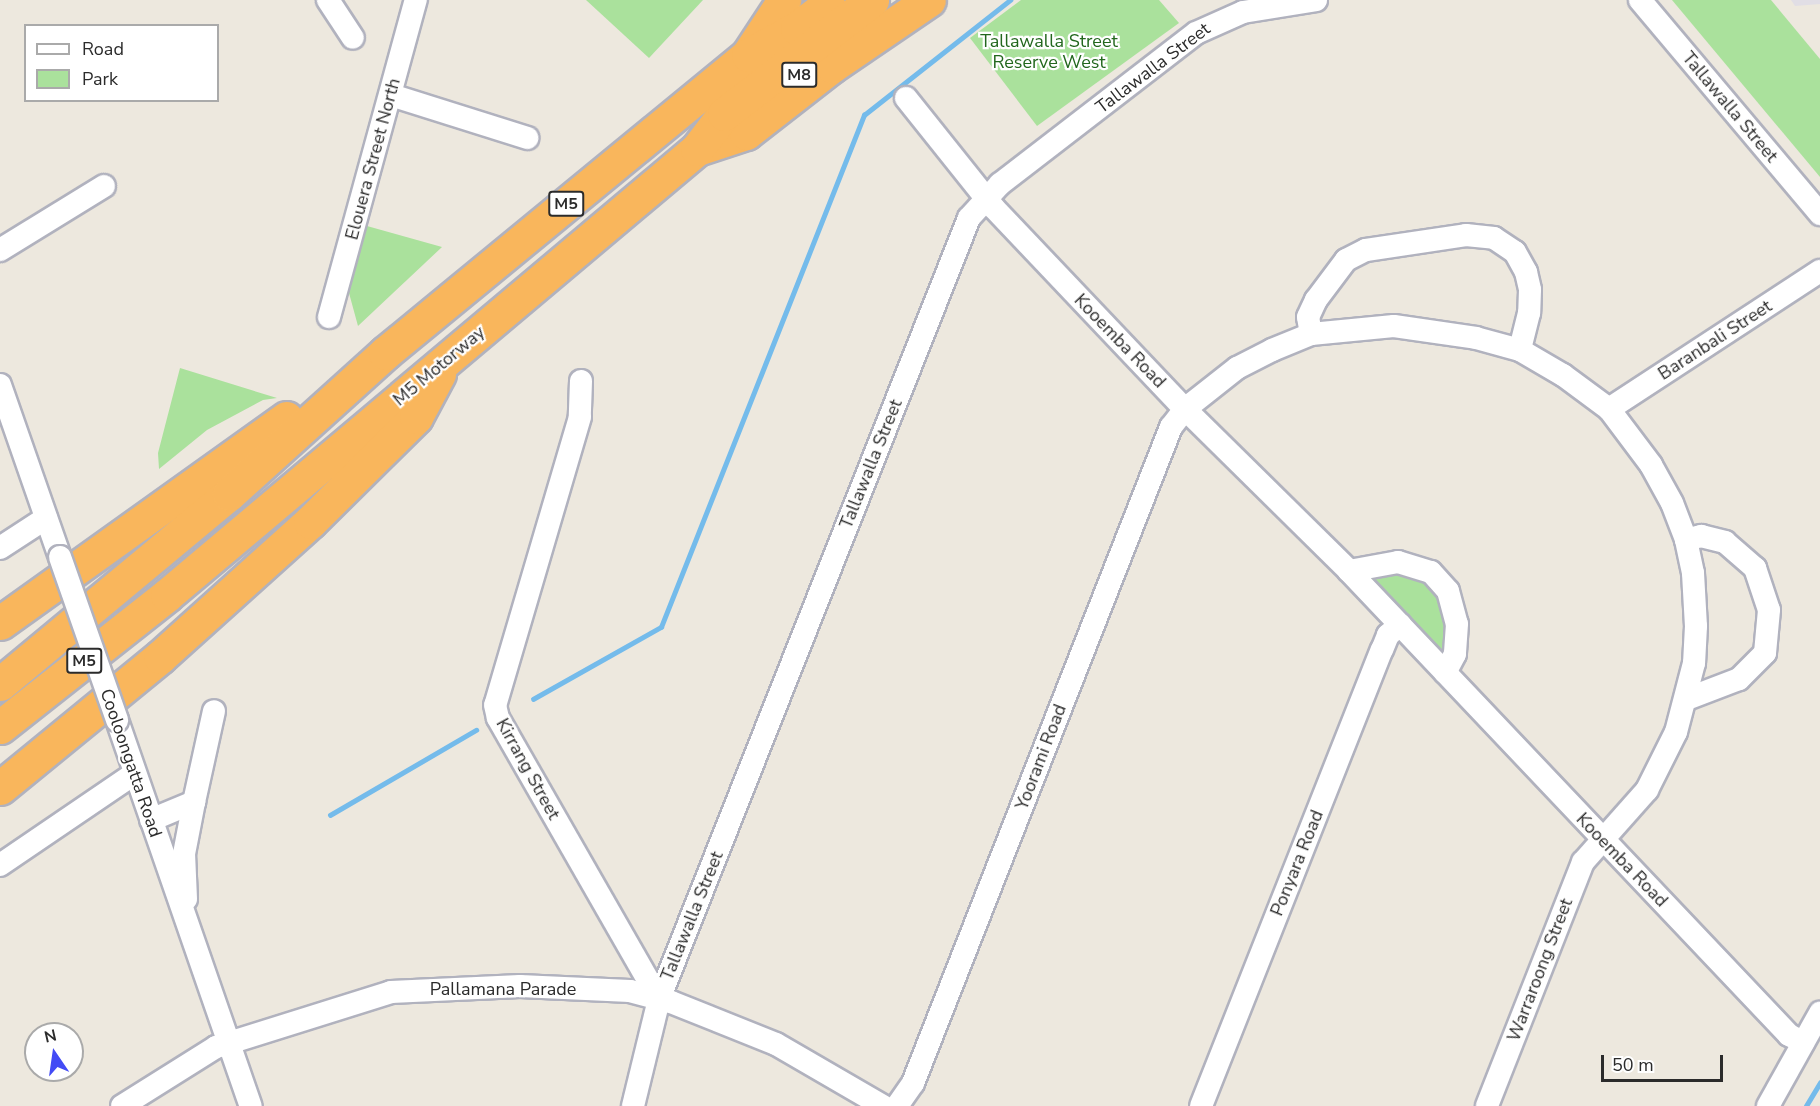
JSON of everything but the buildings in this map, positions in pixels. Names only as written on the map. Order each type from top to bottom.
[{"type":"highway","points":[[748,55],[784,0]]},
{"type":"highway","points":[[748,55],[802,0]]},
{"type":"highway","name":"M5","points":[[0,684],[229,494],[385,353],[748,55],[797,28],[835,0]]},
{"type":"highway","name":"M5 Motorway","points":[[0,727],[167,595],[697,149],[724,114],[872,0]]},
{"type":"highway","name":"M8","points":[[697,149],[737,125],[900,0]]},
{"type":"highway","points":[[697,149],[746,133],[832,66],[929,0]]},
{"type":"highway","points":[[0,623],[263,434],[385,353]]},
{"type":"highway","points":[[0,789],[160,657],[310,522],[417,417],[445,362]]},
{"type":"street","points":[[328,0],[353,38]]},
{"type":"street","name":"Elouera Street North","points":[[329,317],[416,0]]},
{"type":"street","name":"Tallawalla Street","points":[[633,1106],[659,999],[969,218],[984,198],[1196,33],[1243,12],[1316,0]]},
{"type":"street","name":"Tallawalla Street","points":[[1640,0],[1820,214]]},
{"type":"street","points":[[391,95],[527,138]]},
{"type":"street","name":"Kooemba Road","points":[[906,98],[984,198],[1185,409],[1349,571],[1790,1035],[1803,1042]]},
{"type":"street","points":[[0,250],[104,186]]},
{"type":"street","points":[[1311,334],[1308,317],[1316,300],[1346,260],[1366,250],[1466,235],[1494,238],[1515,252],[1526,272],[1530,290],[1529,313],[1520,350]]},
{"type":"street","name":"Baranbali Street","points":[[1609,409],[1820,271]]},
{"type":"street","name":"Yoorami Road","points":[[897,1106],[913,1083],[1167,437],[1185,409],[1237,368],[1311,334],[1394,326],[1476,338],[1520,350],[1563,375],[1609,409]]},
{"type":"street","name":"Kirrang Street","points":[[581,381],[580,417],[495,705],[498,718],[659,999]]},
{"type":"street","name":"Cooloongatta Road","points":[[0,385],[251,1106]]},
{"type":"street","name":"Warraroong Street","points":[[1487,1106],[1583,862],[1647,790],[1663,762],[1687,699],[1696,626],[1686,540],[1651,465],[1609,409]]},
{"type":"street","points":[[0,548],[46,518]]},
{"type":"street","points":[[1686,540],[1701,536],[1725,542],[1755,568],[1769,610],[1765,653],[1739,679],[1687,699]]},
{"type":"street","points":[[1349,571],[1398,562],[1431,572],[1448,591],[1457,624],[1455,654],[1445,673]]},
{"type":"street","name":"Ponyara Road","points":[[1201,1106],[1382,650],[1389,635],[1400,625]]},
{"type":"street","points":[[187,923],[184,854],[214,711]]},
{"type":"street","points":[[0,865],[134,774]]},
{"type":"street","points":[[151,820],[194,802]]},
{"type":"street","name":"Pallamana Parade","points":[[122,1106],[228,1043],[391,992],[419,988],[520,986],[630,991],[659,999],[776,1044],[883,1106]]},
{"type":"street","points":[[1768,1106],[1820,1013]]},
{"type":"shaded area","points":[[1791,0],[1820,0],[1820,4],[1795,6]]},
{"type":"green space","points":[[586,0],[703,0],[649,58]]},
{"type":"green space","name":"Tallawalla Street Reserve West","points":[[1021,0],[1159,0],[1179,23],[1037,126],[970,38]]},
{"type":"green space","points":[[1672,0],[1771,0],[1820,59],[1820,177]]},
{"type":"green space","points":[[367,226],[442,247],[358,326],[349,293]]},
{"type":"green space","points":[[180,368],[277,398],[263,400],[207,430],[159,469],[158,453]]},
{"type":"green space","points":[[1382,573],[1416,573],[1438,592],[1448,639],[1440,655],[1368,580]]},
{"type":"waterway","points":[[533,699],[661,627],[864,115],[1010,0]]},
{"type":"waterway","points":[[330,815],[476,730]]},
{"type":"waterway","points":[[1806,1106],[1820,1083]]}]
